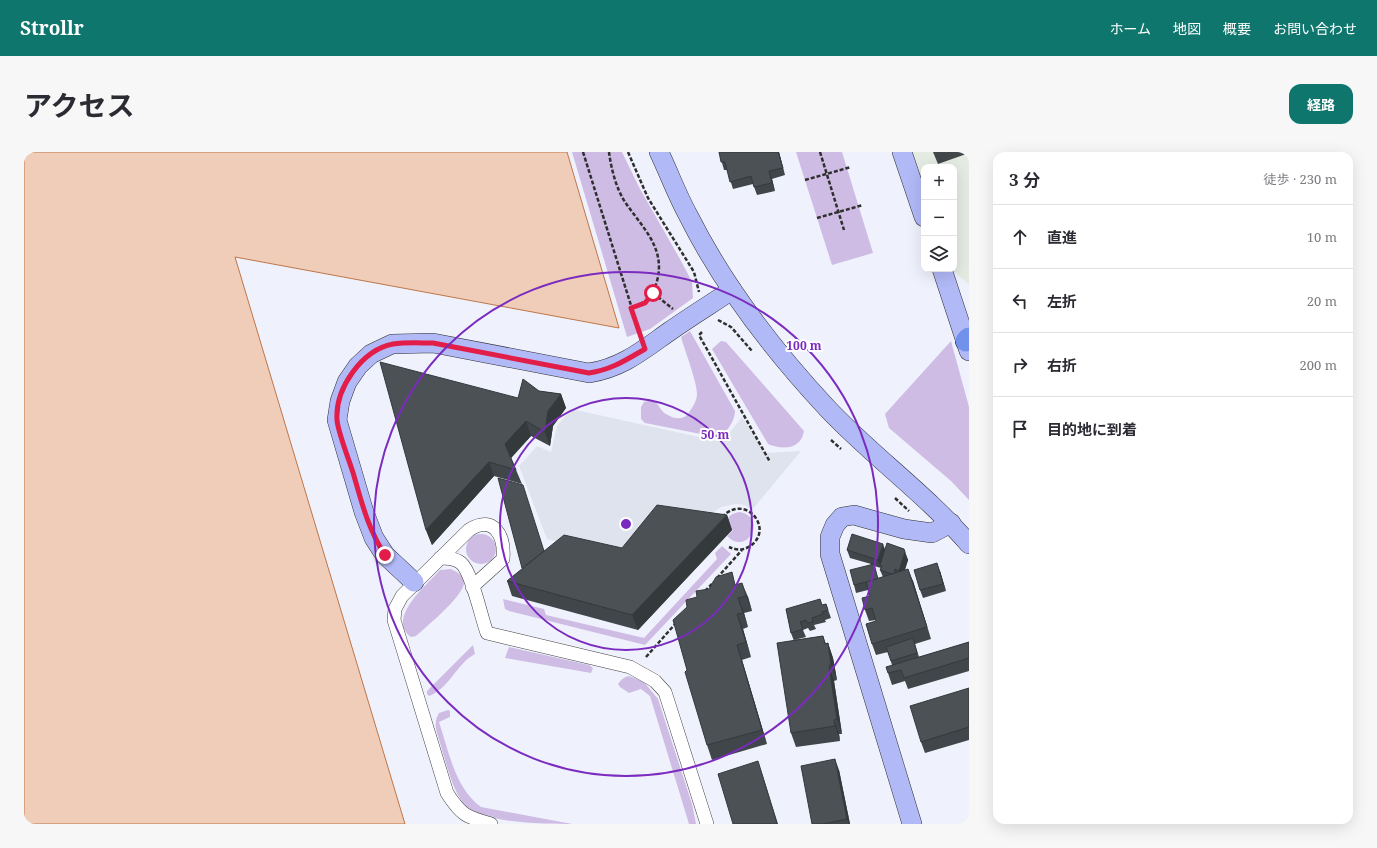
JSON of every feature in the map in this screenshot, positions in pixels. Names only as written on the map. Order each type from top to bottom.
[{"type":"street","points":[[659,152],[688,215],[732,290],[766,339],[828,409],[951,523],[969,544]]},
{"type":"street","points":[[902,152],[921,208]]},
{"type":"street","points":[[943,272],[968,343]]},
{"type":"street","points":[[414,582],[385,555],[374,538],[364,512],[337,420],[340,401],[347,382],[358,366],[371,354],[392,344],[427,343],[589,373],[606,370],[623,363],[732,290]]},
{"type":"street","points":[[912,824],[830,554],[830,537],[835,525],[842,517],[854,515],[904,529],[932,533],[951,523]]},
{"type":"street","points":[[472,588],[503,559],[504,547],[500,534],[490,525],[479,524],[469,530],[414,582],[402,596],[395,609],[394,620],[447,792],[457,808],[469,818],[492,824]]},
{"type":"street","points":[[440,558],[453,559],[461,563],[468,572],[487,633],[630,667],[655,680],[665,692],[707,824]]},
{"type":"path","points":[[583,152],[645,349]]},
{"type":"path","points":[[609,152],[610,165],[624,201],[636,216],[658,252],[660,268],[653,293],[645,303],[631,308]]},
{"type":"path","points":[[628,152],[648,198],[694,272]]},
{"type":"path","points":[[820,152],[844,230]]},
{"type":"path","points":[[805,180],[852,167]]},
{"type":"path","points":[[817,218],[863,205]]},
{"type":"path","points":[[653,293],[687,320]]},
{"type":"path","points":[[704,330],[699,335],[770,462]]},
{"type":"path","points":[[703,594],[742,550],[754,544],[758,538],[759,524],[757,518],[746,509],[739,508],[732,510],[722,518]]},
{"type":"path","points":[[729,547],[742,550]]},
{"type":"path","points":[[646,657],[677,622]]},
{"type":"shaded area","points":[[24,152],[567,152],[619,328],[235,257],[405,824],[24,824]]},
{"type":"shaded area","points":[[572,152],[622,152],[640,189],[692,282],[693,298],[650,329],[627,337]]},
{"type":"shaded area","points":[[796,152],[842,152],[873,253],[832,265]]},
{"type":"shaded area","points":[[912,152],[969,152],[969,285],[954,272],[957,272],[957,164],[921,164],[921,178]]},
{"type":"shaded area","points":[[690,331],[735,411],[735,415],[729,427],[720,436],[716,437],[645,423],[641,419],[641,407],[644,402],[653,401],[664,413],[676,418],[686,416],[693,407],[697,394],[693,374],[681,337]]},
{"type":"shaded area","points":[[721,341],[726,342],[804,431],[799,442],[795,445],[785,448],[768,444],[712,349]]},
{"type":"shaded area","points":[[951,341],[969,407],[969,500],[951,481],[889,428],[885,414]]},
{"type":"shaded area","points":[[571,409],[722,442],[742,417],[765,453],[801,451],[752,510],[745,505],[736,504],[721,507],[705,518],[625,558],[547,539],[519,466],[537,446],[551,452],[557,426]]},
{"type":"shaded area","points":[[739,512],[748,515],[753,521],[754,527],[752,534],[742,542],[734,541],[727,536],[733,530],[724,528],[728,517]]},
{"type":"shaded area","points":[[481,534],[492,538],[496,549],[492,560],[481,564],[470,560],[466,549],[470,538]]},
{"type":"shaded area","points":[[722,546],[731,554],[645,645],[505,609],[503,599],[544,609],[546,615],[644,638],[717,559],[715,553]]},
{"type":"shaded area","points":[[451,569],[462,577],[464,582],[463,588],[444,610],[416,636],[411,637],[405,629],[403,621],[411,602],[440,570]]},
{"type":"shaded area","points":[[473,645],[475,654],[463,663],[442,688],[429,696],[427,691]]},
{"type":"shaded area","points":[[509,647],[589,665],[593,668],[591,673],[505,658]]},
{"type":"shaded area","points":[[629,676],[644,682],[658,699],[692,804],[696,824],[689,824],[650,696],[641,689],[629,693],[618,684],[623,678]]},
{"type":"shaded area","points":[[448,710],[450,711],[450,717],[439,722],[454,769],[465,790],[472,799],[481,807],[572,824],[530,823],[498,819],[471,810],[463,803],[454,787],[436,727],[436,720],[439,713]]},
{"type":"building","points":[[719,152],[778,152],[783,168],[769,171],[772,183],[754,187],[751,176],[730,182],[725,162],[721,162]]},
{"type":"building","points":[[380,362],[518,398],[523,379],[539,391],[561,394],[548,411],[545,432],[526,421],[505,444],[516,470],[489,462],[426,530]]},
{"type":"building","points":[[498,478],[523,485],[544,551],[522,568]]},
{"type":"building","points":[[657,505],[727,515],[632,615],[507,581],[564,535],[622,548]]},
{"type":"building","points":[[852,534],[883,544],[878,560],[847,550]]},
{"type":"building","points":[[887,543],[904,549],[905,552],[899,571],[895,569],[894,574],[880,570],[882,566],[880,565]]},
{"type":"building","points":[[937,563],[943,584],[920,590],[914,570]]},
{"type":"building","points":[[874,564],[878,579],[854,585],[850,570]]},
{"type":"building","points":[[908,569],[927,627],[872,644],[866,624],[876,621],[872,608],[865,610],[862,598],[870,596],[866,582]]},
{"type":"building","points":[[732,572],[735,585],[742,583],[746,596],[738,598],[743,613],[737,614],[746,642],[737,645],[762,730],[707,745],[685,672],[687,670],[673,620],[687,607],[686,600],[697,597],[696,591],[709,589],[716,577]]},
{"type":"building","points":[[820,599],[822,605],[826,604],[828,610],[822,612],[823,614],[812,618],[813,622],[807,623],[806,620],[800,622],[803,629],[791,633],[786,609]]},
{"type":"building","points":[[823,636],[825,644],[828,643],[831,665],[829,666],[837,719],[834,720],[835,726],[791,733],[777,643]]},
{"type":"building","points":[[913,638],[917,653],[891,661],[886,647]]},
{"type":"building","points":[[969,642],[969,658],[904,678],[901,670],[888,673],[886,667]]},
{"type":"building","points":[[969,688],[969,727],[921,742],[910,706]]},
{"type":"building","points":[[835,759],[847,819],[823,824],[812,824],[801,766]]},
{"type":"building","points":[[758,761],[777,824],[733,824],[718,774]]},
{"type":"route","points":[[385,555],[374,538],[364,512],[337,420],[340,401],[347,382],[358,366],[371,354],[392,344],[433,343],[589,373],[606,370],[623,363],[645,349],[631,308],[645,303],[653,295],[653,293]]}]
